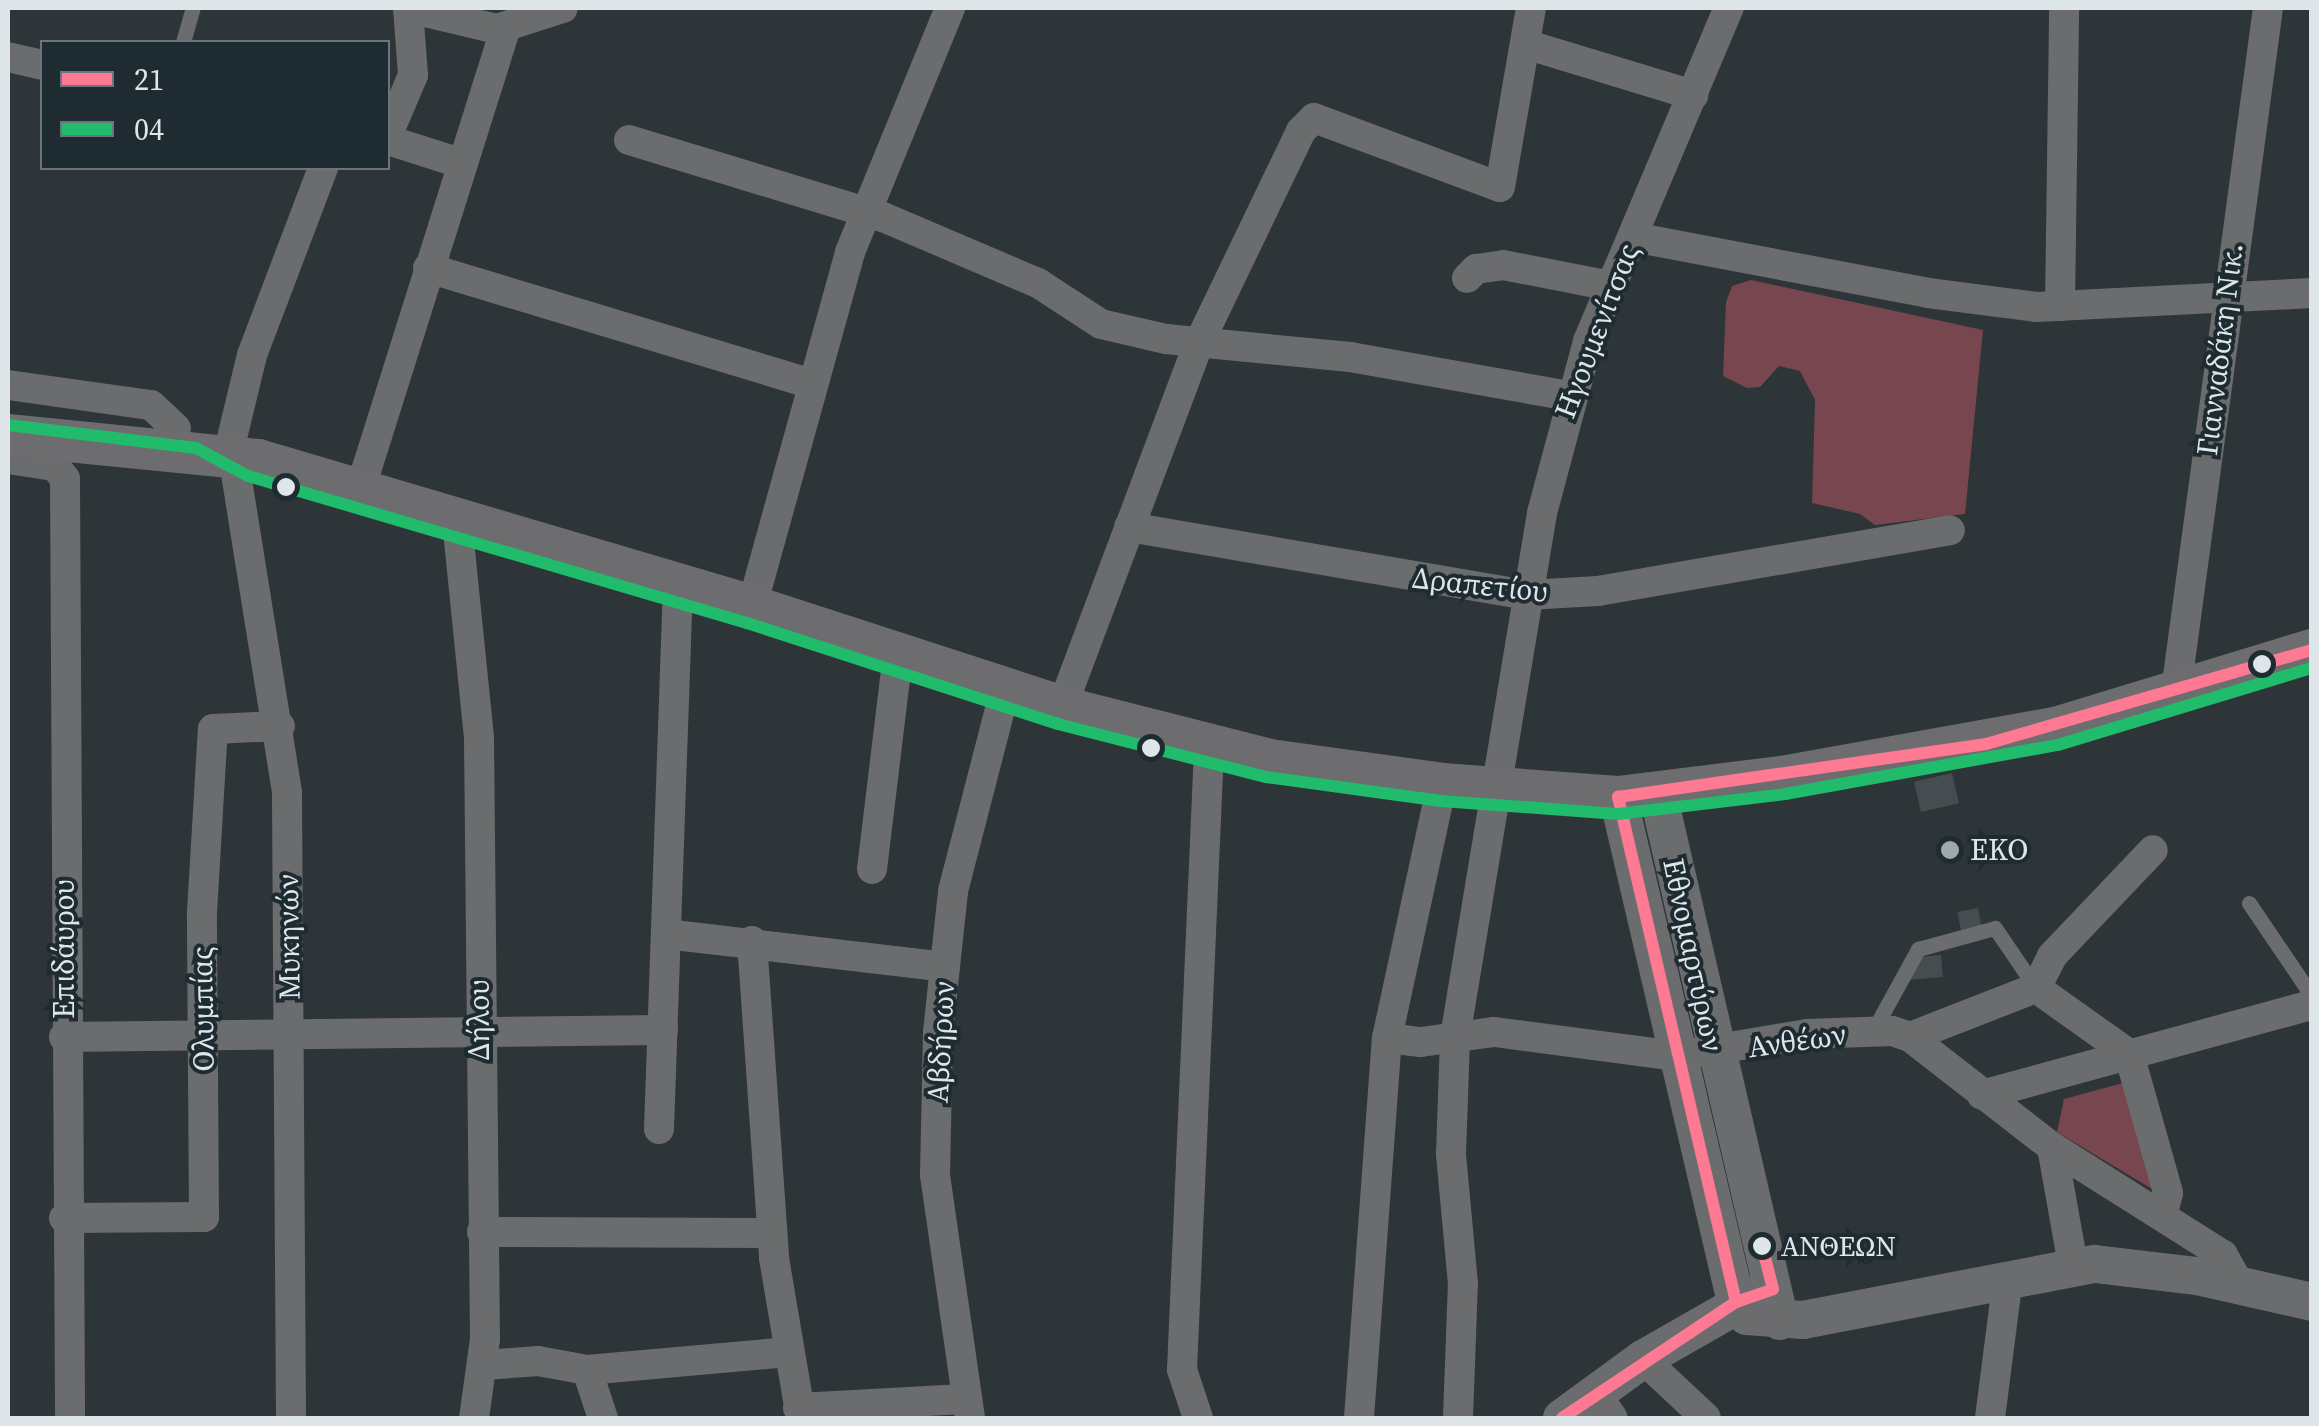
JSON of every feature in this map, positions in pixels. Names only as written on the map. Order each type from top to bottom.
[{"type":"main road","points":[[8,408],[100,432],[239,454]]},
{"type":"main road","points":[[8,435],[176,428],[239,454],[752,606],[1062,707],[1209,748],[1442,784],[1638,796],[1986,744],[2312,650]]},
{"type":"street","points":[[390,132],[413,74],[408,8],[505,29],[564,8]]},
{"type":"street","points":[[752,606],[810,384],[866,211],[950,8]]},
{"type":"street","points":[[1062,707],[1198,343],[1300,130],[1314,118],[1500,187],[1531,8]]},
{"type":"street","name":"Ηγουμενίτσας","points":[[1458,1418],[1463,1272],[1450,1154],[1455,1037],[1527,596],[1568,396],[1729,8]]},
{"type":"street","points":[[2060,306],[2064,8]]},
{"type":"street","name":"Γιανναδάκη Νικ.","points":[[2176,691],[2268,8]]},
{"type":"street","points":[[360,490],[505,29]]},
{"type":"street","points":[[1525,44],[1693,95]]},
{"type":"street","points":[[8,57],[40,65]]},
{"type":"street","points":[[390,138],[460,163]]},
{"type":"street","points":[[629,140],[866,211],[1038,283],[1101,324],[1198,343],[1350,357],[1568,396]]},
{"type":"street","points":[[239,454],[252,355],[322,170]]},
{"type":"street","points":[[1633,236],[1928,293],[2060,306],[2312,292]]},
{"type":"street","points":[[1468,278],[1476,268],[1503,265],[1611,286]]},
{"type":"street","points":[[428,268],[810,384]]},
{"type":"street","points":[[8,385],[151,405],[176,428]]},
{"type":"street","name":"Μυκηνών","points":[[239,454],[280,726],[290,1034],[291,1418]]},
{"type":"street","name":"Επιδάυρου","points":[[8,460],[55,466],[65,479],[64,1218],[70,1418]]},
{"type":"street","name":"Δήλου","points":[[457,521],[477,690],[484,1365],[474,1418]]},
{"type":"street","name":"Δραπετίου","points":[[1129,527],[1527,596],[1598,590],[1950,530]]},
{"type":"street","points":[[659,1130],[678,585]]},
{"type":"street","points":[[872,869],[898,654]]},
{"type":"street","name":"Αβδήρων","points":[[967,1409],[935,1175],[945,967],[952,891],[1005,690]]},
{"type":"street","name":"Ολυμπίας","points":[[64,1218],[204,1217],[202,912],[213,729],[280,726]]},
{"type":"street","points":[[1198,1418],[1182,1370],[1209,748]]},
{"type":"street","points":[[1359,1418],[1387,1038],[1442,784]]},
{"type":"street","name":"Εθνομαρτύρων","points":[[1638,796],[1714,1054],[1776,1305]]},
{"type":"street","name":"Εθνομαρτύρων","points":[[1638,796],[1677,1056],[1738,1306]]},
{"type":"street","points":[[2153,850],[2052,956],[2036,988],[1910,1037],[2052,1147],[2223,1255],[2239,1284]]},
{"type":"street","points":[[666,934],[752,941],[945,967]]},
{"type":"street","points":[[752,941],[772,1233],[799,1413],[967,1409]]},
{"type":"street","points":[[2036,988],[2129,1054],[2168,1193],[2162,1213]]},
{"type":"street","points":[[1982,1095],[2312,1005]]},
{"type":"street","points":[[64,1037],[663,1030]]},
{"type":"street","name":"Ανθέων","points":[[1387,1038],[1513,1034],[1677,1056],[1714,1054],[1807,1034],[1872,1032],[1910,1037]]},
{"type":"street","points":[[2052,1147],[2072,1265]]},
{"type":"street","points":[[482,1232],[772,1233]]},
{"type":"street","points":[[1562,1418],[1604,1406],[1643,1360],[1738,1306],[2008,1278],[2072,1265],[2134,1267],[2239,1284],[2312,1302]]},
{"type":"street","points":[[1990,1418],[2008,1278]]},
{"type":"street","points":[[484,1365],[538,1362],[587,1370],[789,1352]]},
{"type":"street","points":[[1643,1360],[1706,1418]]},
{"type":"street","points":[[587,1370],[603,1418]]},
{"type":"lane","points":[[185,40],[194,8]]},
{"type":"lane","points":[[2249,903],[2312,996]]},
{"type":"lane","points":[[1872,1032],[1918,950],[1995,928],[2036,988]]},
{"type":"shaded area","points":[[1751,280],[1983,330],[1965,514],[1875,525],[1860,514],[1812,503],[1815,400],[1800,371],[1779,366],[1760,387],[1747,388],[1723,376],[1726,302],[1732,286]]},
{"type":"shaded area","points":[[2123,1083],[2152,1189],[2057,1132],[2064,1099]]},
{"type":"building","points":[[1952,773],[1959,803],[1921,812],[1914,782]]},
{"type":"building","points":[[1978,908],[1983,934],[1962,938],[1957,912]]},
{"type":"building","points":[[1941,955],[1943,977],[1906,980],[1904,958]]},
{"type":"transit line","name":"04","points":[[8,425],[196,448],[248,476],[747,623],[1058,724],[1266,777],[1441,801],[1618,814],[1785,794],[2058,745],[2312,668]]},
{"type":"transit line","name":"21","points":[[1736,1302],[1618,797],[1986,744],[2312,650]]},
{"type":"transit line","name":"21","points":[[1562,1418],[1736,1302],[1773,1289],[1762,1246]]},
{"type":"place","name":"EKO","points":[[1950,850]]},
{"type":"place","name":"ΑΝΘΕΩΝ","points":[[1762,1246]]}]
